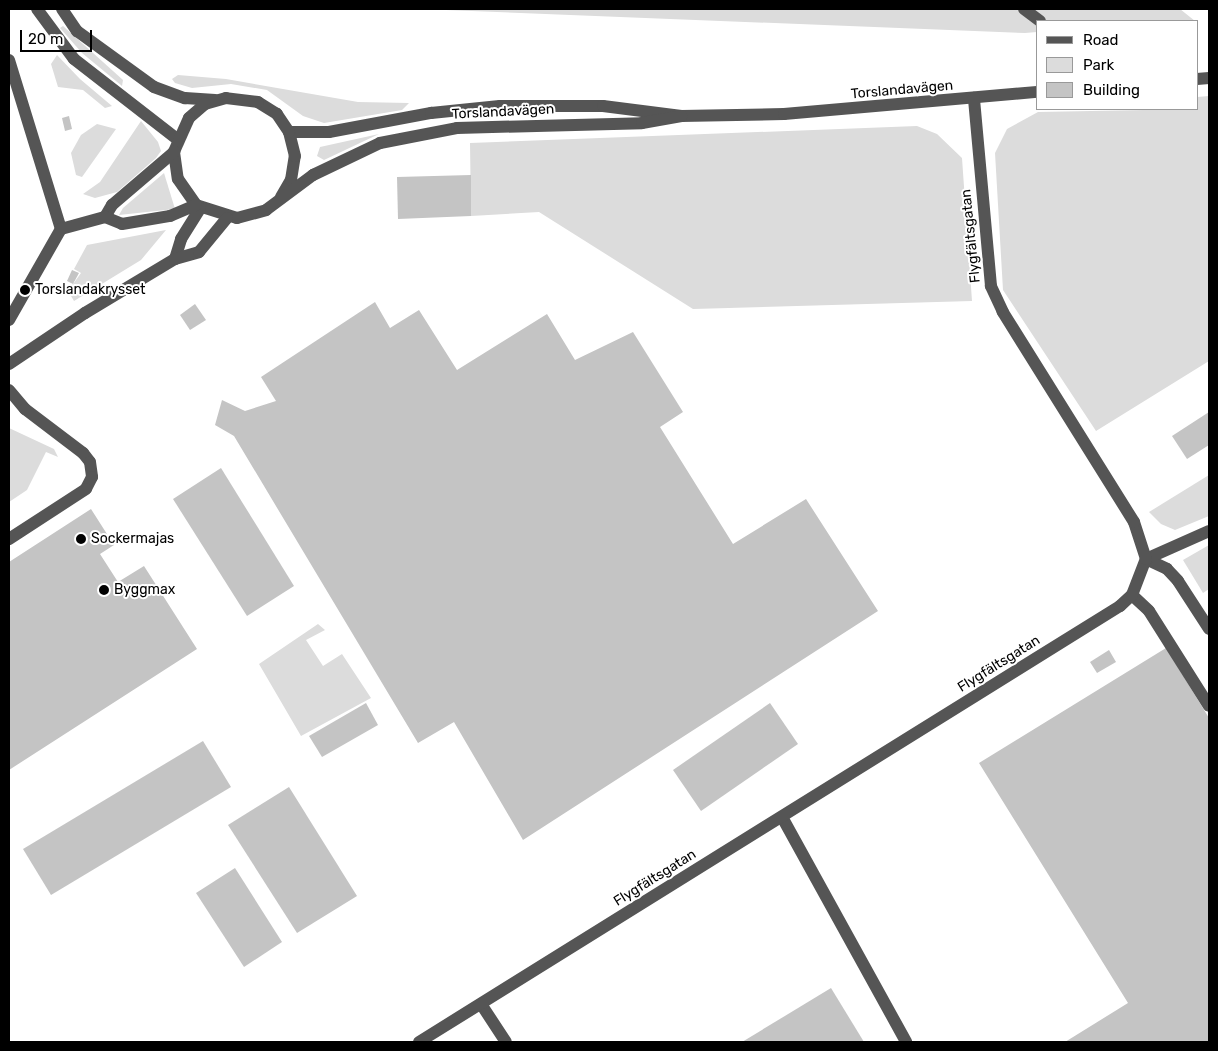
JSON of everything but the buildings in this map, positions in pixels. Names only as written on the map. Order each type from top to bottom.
[{"type":"street","points":[[37,9],[74,59],[177,139]]},
{"type":"street","points":[[62,9],[77,31],[154,87],[185,98],[216,100],[237,97],[258,102],[277,114],[289,132],[294,168],[281,197],[256,214],[227,218],[198,206],[178,179],[174,152],[177,139],[188,118],[216,100]]},
{"type":"street","points":[[1024,9],[1039,20]]},
{"type":"street","points":[[9,60],[61,229]]},
{"type":"street","name":"Torslandavägen","points":[[289,132],[330,132],[431,112],[500,106],[603,106],[681,116],[784,114],[1036,92]]},
{"type":"street","name":"Flygfältsgatan","points":[[974,98],[991,286],[1002,312],[1134,522],[1146,559]]},
{"type":"street","name":"Torslandavägen","points":[[281,197],[350,156],[380,143],[423,134],[457,128],[642,123],[681,116]]},
{"type":"street","points":[[105,216],[112,204],[174,152]]},
{"type":"street","points":[[9,320],[61,229],[105,216],[122,224],[170,216],[198,206]]},
{"type":"street","points":[[175,260],[181,239],[198,206]]},
{"type":"street","points":[[9,364],[175,260],[199,252],[227,218]]},
{"type":"street","points":[[9,390],[25,409],[83,453],[90,462],[92,477],[86,489],[9,539]]},
{"type":"street","points":[[1209,531],[1146,559],[1132,595],[1149,612],[1209,706]]},
{"type":"street","points":[[1146,559],[1167,569],[1178,581],[1209,629]]},
{"type":"street","name":"Flygfältsgatan","points":[[419,1042],[782,817],[1132,595]]},
{"type":"street","points":[[782,817],[906,1042]]},
{"type":"street","points":[[481,1004],[506,1042]]},
{"type":"green space","points":[[420,9],[1180,9],[1194,20],[1036,20],[1036,32]]},
{"type":"green space","points":[[63,26],[123,80],[122,86],[82,53],[60,28]]},
{"type":"green space","points":[[57,55],[80,79],[112,106],[105,108],[83,90],[58,87],[51,64]]},
{"type":"green space","points":[[178,75],[226,79],[358,102],[409,103],[402,110],[324,123],[303,116],[267,90],[231,84],[192,88],[175,83],[172,79]]},
{"type":"green space","points":[[1209,96],[1209,361],[1096,431],[1003,290],[995,153],[1007,129],[1038,112],[1198,110],[1198,97]]},
{"type":"green space","points":[[141,121],[158,142],[161,151],[156,158],[117,192],[95,198],[83,194],[100,182]]},
{"type":"green space","points":[[97,124],[116,129],[82,177],[76,175],[71,153],[81,135]]},
{"type":"green space","points":[[917,126],[937,134],[962,158],[972,301],[693,309],[539,212],[471,216],[470,143]]},
{"type":"green space","points":[[379,134],[324,160],[317,156],[320,147]]},
{"type":"green space","points":[[164,173],[175,209],[119,215],[123,208]]},
{"type":"green space","points":[[166,230],[141,260],[74,301],[68,291],[81,273],[74,269],[87,245]]},
{"type":"green space","points":[[9,428],[54,449],[58,457],[46,452],[27,490],[9,502]]},
{"type":"green space","points":[[1209,475],[1209,516],[1175,530],[1161,524],[1149,512]]},
{"type":"green space","points":[[1209,545],[1209,589],[1203,593],[1183,560]]},
{"type":"green space","points":[[318,624],[325,630],[306,640],[323,666],[342,654],[371,698],[301,736],[259,664]]},
{"type":"place","name":"Torslandakrysset","points":[[25,290]]},
{"type":"place","name":"Sockermajas","points":[[81,539]]},
{"type":"place","name":"Byggmax","points":[[104,590]]}]
